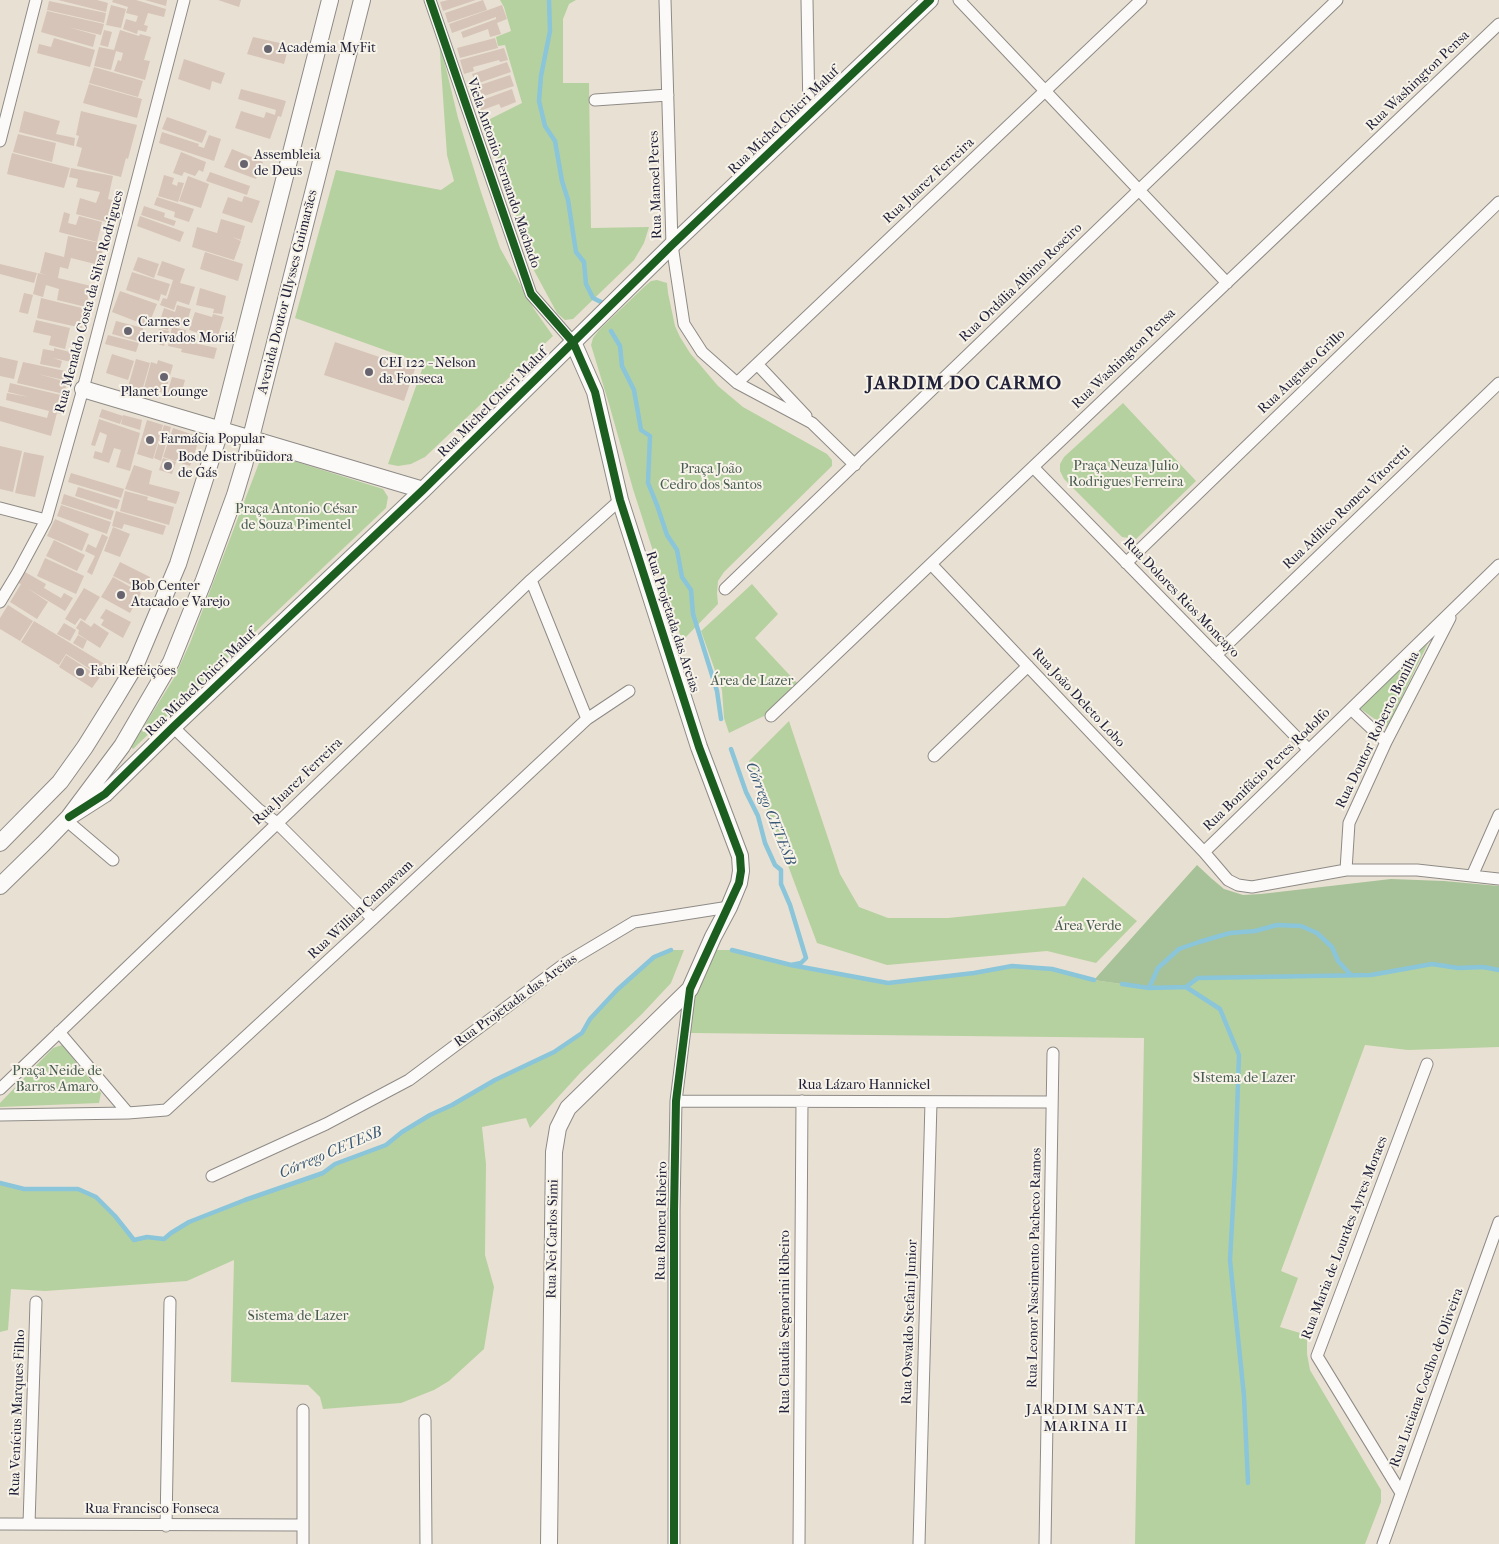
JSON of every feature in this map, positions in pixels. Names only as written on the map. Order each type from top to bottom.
[{"type":"street","points":[[0,141],[36,0]]},
{"type":"street","name":"Rua Menaldo Costa da Silva Rodrigues","points":[[0,602],[46,520],[83,390],[184,0]]},
{"type":"street","points":[[0,843],[60,782],[85,747],[136,664],[178,564],[220,430],[330,0]]},
{"type":"street","name":"Avenida Doutor Ulysses Guimarães","points":[[0,886],[44,844],[67,818],[122,746],[171,662],[235,495],[251,440],[362,0]]},
{"type":"street","name":"Viela Antonio Fernando Machado","points":[[430,0],[531,294],[573,342]]},
{"type":"street","name":"Rua Manoel Peres","points":[[665,0],[672,245],[684,324],[702,352],[737,383],[812,423]]},
{"type":"street","points":[[807,0],[810,114]]},
{"type":"street","name":"Rua Michel Chicri Maluf","points":[[67,818],[104,794],[423,490],[672,245],[930,0]]},
{"type":"street","points":[[959,0],[1227,283]]},
{"type":"street","name":"Rua Juarez Ferreira","points":[[737,383],[1141,0]]},
{"type":"street","name":"Rua Ordália Albino Roseiro","points":[[725,589],[1338,0]]},
{"type":"street","name":"Rua Washington Pensa","points":[[771,716],[1499,24]]},
{"type":"street","points":[[595,100],[668,95]]},
{"type":"street","name":"Rua Augusto Grillo","points":[[1126,563],[1499,202]]},
{"type":"street","name":"Rua Projetada das Areias","points":[[212,1176],[326,1124],[410,1080],[567,962],[634,922],[729,907],[739,883],[741,870],[740,856],[699,747],[620,500],[595,392],[573,342]]},
{"type":"street","name":"Rua Manoel Peres","points":[[757,364],[812,423],[855,465]]},
{"type":"street","name":"Rua Adilico Romeu Vitoretti","points":[[1216,655],[1499,383]]},
{"type":"street","points":[[83,390],[423,490]]},
{"type":"street","name":"Rua Dolores Rios Moncayo","points":[[1033,467],[1309,750]]},
{"type":"street","name":"Rua Juarez Ferreira","points":[[0,1089],[531,580],[620,500]]},
{"type":"street","points":[[0,508],[46,520]]},
{"type":"street","name":"Rua João Deleto Lobo","points":[[931,564],[1204,852],[1228,880],[1238,885],[1252,887],[1346,870],[1418,870],[1499,879]]},
{"type":"street","name":"Rua Bonifácio Peres Rodolfo","points":[[1204,852],[1499,565]]},
{"type":"street","points":[[531,580],[587,719]]},
{"type":"street","name":"Rua Doutor Roberto Bonilha","points":[[1346,870],[1349,823],[1386,742],[1455,608]]},
{"type":"street","points":[[934,756],[1028,666]]},
{"type":"street","name":"Rua Willian Cannavam","points":[[0,1115],[128,1113],[166,1110],[587,719],[629,691]]},
{"type":"street","name":"Rua Bonifácio Peres Rodolfo","points":[[1351,709],[1386,742]]},
{"type":"street","points":[[173,727],[258,809],[276,823],[373,919]]},
{"type":"street","points":[[1472,876],[1499,815]]},
{"type":"street","points":[[67,818],[113,860]]},
{"type":"street","name":"Rua Romeu Ribeiro","points":[[674,1544],[674,1211],[676,1101],[693,984],[713,937],[729,907]]},
{"type":"street","name":"Rua Nei Carlos Simi","points":[[549,1544],[554,1152],[558,1128],[568,1108],[693,984]]},
{"type":"street","points":[[59,1032],[128,1113]]},
{"type":"street","name":"Rua Leonor Nascimento Pacheco Ramos","points":[[1045,1544],[1053,1053]]},
{"type":"street","name":"Rua Maria de Lourdes Ayres Moraes","points":[[1401,1493],[1317,1356],[1426,1064]]},
{"type":"street","name":"Rua Lázaro Hannickel","points":[[676,1101],[1052,1102]]},
{"type":"street","name":"Rua Claudia Segnorini Ribeiro","points":[[799,1544],[802,1101]]},
{"type":"street","name":"Rua Oswaldo Stefani Junior","points":[[919,1544],[930,1102]]},
{"type":"street","name":"Rua Luciana Coelho de Oliveira","points":[[1383,1544],[1494,1255],[1499,1222]]},
{"type":"street","name":"Rua Venícius Marques Filho","points":[[30,1524],[36,1302]]},
{"type":"street","points":[[166,1526],[170,1302]]},
{"type":"street","points":[[303,1410],[303,1544]]},
{"type":"street","points":[[425,1420],[426,1544]]},
{"type":"street","name":"Rua Francisco Fonseca","points":[[0,1524],[303,1526]]},
{"type":"green space","points":[[500,0],[576,0],[569,4],[563,19],[563,83],[589,83],[591,228],[649,227],[644,243],[634,260],[573,319],[565,320],[557,313],[530,263],[486,121],[522,103],[505,45],[498,46],[496,37],[511,31]]},
{"type":"green space","points":[[439,39],[458,118],[500,248],[534,309],[553,336],[425,457],[411,464],[398,466],[388,464],[424,364],[295,318],[336,170],[441,190],[454,181],[447,155]]},
{"type":"green space","name":"Praça João Cedro dos Santos","points":[[657,280],[667,283],[675,326],[680,337],[690,353],[718,386],[743,407],[827,454],[832,460],[832,466],[724,572],[718,581],[718,604],[682,641],[633,489],[591,345],[593,338],[599,330],[644,287],[651,281]]},
{"type":"green space","name":"Praça Neuza Julio Rodrigues Ferreira","points":[[1123,403],[1196,481],[1136,539],[1122,537],[1064,479],[1060,471],[1060,464],[1064,457]]},
{"type":"green space","name":"Praça Antonio César de Souza Pimentel","points":[[267,456],[281,457],[383,489],[388,497],[386,508],[133,749],[131,747],[174,678],[190,643],[259,463]]},
{"type":"green space","name":"Área de Lazer","points":[[752,584],[778,614],[755,638],[797,683],[764,716],[729,733],[724,718],[722,690],[701,631]]},
{"type":"green space","points":[[1425,639],[1428,643],[1387,728],[1358,707]]},
{"type":"green space","name":"Área Verde","points":[[789,721],[840,874],[859,907],[888,918],[948,918],[1065,906],[1083,877],[1137,921],[1096,963],[1047,951],[887,965],[817,943],[749,761]]},
{"type":"green space","points":[[1197,865],[1224,889],[1243,895],[1391,879],[1499,886],[1499,970],[1483,967],[1458,968],[1432,964],[1371,975],[1198,978],[1186,987],[1149,988],[1094,980]]},
{"type":"green space","name":"Sistema de Lazer","points":[[671,950],[684,950],[671,983],[642,1014],[581,1072],[530,1128],[526,1118],[482,1127],[486,1164],[485,1255],[494,1287],[484,1349],[449,1381],[434,1390],[401,1403],[323,1409],[320,1397],[308,1385],[231,1382],[234,1260],[187,1281],[45,1291],[11,1289],[8,1330],[0,1332],[0,1182],[24,1189],[78,1189],[96,1197],[115,1216],[134,1240],[147,1237],[164,1239],[189,1222],[272,1190],[323,1173],[335,1164],[386,1145],[402,1132],[430,1115],[452,1105],[495,1080],[554,1052],[582,1033],[590,1019],[617,990],[654,957]]},
{"type":"green space","name":"SIstema de Lazer","points":[[713,950],[732,950],[791,965],[888,983],[974,973],[1012,966],[1052,969],[1094,980],[1149,988],[1186,987],[1198,978],[1371,975],[1432,964],[1458,968],[1483,967],[1499,970],[1499,1047],[1408,1050],[1365,1045],[1281,1271],[1298,1278],[1280,1327],[1307,1335],[1307,1354],[1310,1370],[1381,1490],[1381,1502],[1365,1544],[1135,1544],[1144,1038],[691,1033],[691,1011],[697,989]]},
{"type":"green space","name":"Praça Neide de Barros Amaro","points":[[62,1045],[101,1093],[99,1103],[0,1107],[0,1103],[53,1048]]},
{"type":"building","points":[[58,0],[97,0],[108,3],[106,12]]},
{"type":"building","points":[[113,0],[136,0],[166,9],[164,17],[148,13],[144,25],[148,26],[146,32],[138,30],[137,34],[123,29],[126,19],[136,22],[138,16],[126,13],[128,7],[112,2]]},
{"type":"building","points":[[145,0],[167,0],[166,6]]},
{"type":"building","points":[[218,0],[241,0],[239,7]]},
{"type":"building","points":[[448,0],[476,0],[443,11],[440,2]]},
{"type":"building","points":[[483,0],[487,10],[448,23],[445,13]]},
{"type":"building","points":[[49,1],[106,13],[104,23],[47,10]]},
{"type":"building","points":[[111,5],[126,9],[121,28],[106,25]]},
{"type":"building","points":[[502,5],[507,19],[497,23],[501,34],[490,37],[488,29],[463,38],[461,32],[496,19],[496,17],[452,33],[449,24]]},
{"type":"building","points":[[47,11],[104,24],[101,35],[68,27],[96,35],[93,47],[41,32]]},
{"type":"building","points":[[104,30],[112,32],[108,47],[100,45]]},
{"type":"building","points":[[120,30],[139,36],[140,34],[151,37],[144,60],[150,61],[145,80],[114,71],[118,60],[121,61],[123,53],[116,51],[111,70],[94,66],[99,47],[114,50]]},
{"type":"building","name":"Academia MyFit","points":[[253,37],[289,45],[284,64],[247,54]]},
{"type":"building","points":[[54,38],[95,50],[90,67],[37,53],[39,44],[51,47]]},
{"type":"building","points":[[495,38],[498,48],[460,58],[457,48]]},
{"type":"building","points":[[504,48],[508,60],[500,62],[499,60],[473,67],[474,71],[464,74],[460,60]]},
{"type":"building","points":[[184,59],[225,73],[221,84],[212,81],[210,90],[178,79]]},
{"type":"building","points":[[507,62],[511,72],[476,84],[472,74]]},
{"type":"building","points":[[94,67],[143,81],[138,97],[89,83]]},
{"type":"building","points":[[510,75],[514,86],[481,97],[477,86]]},
{"type":"building","points":[[89,84],[142,99],[137,118],[83,103]]},
{"type":"building","points":[[241,89],[286,101],[281,117],[278,116],[270,139],[235,128],[241,111],[264,118],[266,112],[275,115],[276,110],[238,99]]},
{"type":"building","points":[[512,89],[516,102],[501,108],[499,104],[477,112],[474,103]]},
{"type":"building","points":[[24,111],[60,121],[56,134],[75,138],[74,146],[19,132]]},
{"type":"building","points":[[81,111],[137,125],[121,177],[77,166],[82,148],[76,146],[79,136],[76,135]]},
{"type":"building","points":[[167,117],[207,131],[202,143],[162,129]]},
{"type":"building","points":[[162,132],[199,144],[198,146],[204,148],[209,135],[221,139],[214,161],[159,143]]},
{"type":"building","points":[[18,134],[56,143],[52,162],[13,152]]},
{"type":"building","name":"Assembleia de Deus","points":[[232,149],[263,162],[256,179],[224,167]]},
{"type":"building","points":[[181,152],[206,162],[203,172],[199,170],[195,176],[184,172],[182,176],[173,173]]},
{"type":"building","points":[[12,153],[70,168],[64,188],[7,174]]},
{"type":"building","points":[[71,168],[113,176],[108,199],[116,201],[110,223],[76,214],[80,198],[96,203],[100,192],[76,187],[78,179],[69,177]]},
{"type":"building","points":[[210,172],[250,186],[247,195],[206,181]]},
{"type":"building","points":[[164,175],[174,178],[172,184],[177,186],[178,182],[184,183],[178,202],[158,196]]},
{"type":"building","points":[[188,176],[209,184],[201,208],[179,201]]},
{"type":"building","points":[[244,196],[260,201],[252,223],[222,213],[228,197],[242,202]]},
{"type":"building","points":[[157,197],[194,209],[189,222],[174,217],[175,212],[154,205]]},
{"type":"building","points":[[144,206],[165,213],[164,217],[176,221],[174,226],[141,215]]},
{"type":"building","points":[[64,212],[70,214],[68,223],[76,225],[79,216],[102,222],[97,242],[59,232]]},
{"type":"building","points":[[140,216],[184,232],[180,242],[137,226]]},
{"type":"building","points":[[221,219],[245,226],[241,240],[232,237],[241,241],[234,260],[192,247],[197,227],[217,233]]},
{"type":"building","points":[[68,236],[104,244],[99,265],[71,258],[68,269],[60,267],[58,278],[91,286],[86,307],[57,300],[59,289],[46,285],[43,297],[33,294],[38,273],[46,275],[40,273],[45,252],[64,257]]},
{"type":"building","points":[[205,252],[243,264],[238,281],[200,269]]},
{"type":"building","points":[[138,257],[159,264],[154,278],[133,270]]},
{"type":"building","points":[[162,261],[185,269],[180,283],[195,287],[189,305],[177,301],[174,310],[160,305],[163,298],[167,299],[173,280],[157,275]]},
{"type":"building","points":[[0,264],[37,273],[34,283],[0,274]]},
{"type":"building","points":[[132,272],[170,284],[166,296],[161,294],[159,301],[126,290]]},
{"type":"building","points":[[200,288],[226,296],[222,314],[213,313],[214,309],[196,305]]},
{"type":"building","points":[[120,291],[157,304],[148,326],[112,312]]},
{"type":"building","points":[[24,293],[33,295],[28,314],[19,312]]},
{"type":"building","points":[[41,298],[86,309],[82,328],[37,318]]},
{"type":"building","points":[[177,305],[191,309],[186,325],[171,321],[168,330],[158,327],[164,308],[175,312]]},
{"type":"building","points":[[195,312],[212,317],[213,314],[224,317],[217,339],[189,330]]},
{"type":"building","points":[[36,320],[70,328],[65,349],[49,345],[51,336],[33,332]]},
{"type":"building","name":"Carnes e derivados Moriá","points":[[116,321],[143,328],[140,342],[112,334]]},
{"type":"building","points":[[172,327],[186,330],[184,341],[217,348],[214,359],[181,352],[182,349],[168,346]]},
{"type":"building","points":[[159,329],[169,331],[164,346],[155,343]]},
{"type":"building","points":[[108,335],[139,343],[136,352],[105,344]]},
{"type":"building","name":"CEI 122 - Nelson da Fonseca","points":[[335,342],[415,369],[404,401],[324,375]]},
{"type":"building","points":[[54,348],[78,354],[76,363],[53,358],[62,361],[60,368],[40,364],[43,349],[54,351]]},
{"type":"building","points":[[112,354],[134,361],[128,380],[106,373]]},
{"type":"building","points":[[0,357],[18,361],[14,379],[0,376]]},
{"type":"building","points":[[136,359],[150,363],[142,391],[128,387]]},
{"type":"building","points":[[158,360],[173,365],[165,393],[144,388],[151,362],[157,364]]},
{"type":"building","points":[[23,362],[70,372],[68,381],[38,374],[67,382],[64,394],[17,383]]},
{"type":"building","points":[[172,377],[185,380],[180,398],[167,394]]},
{"type":"building","points":[[10,383],[65,396],[61,414],[57,413],[51,436],[0,421],[0,406],[47,418],[49,411],[6,400],[7,393],[29,397],[8,392]]},
{"type":"building","points":[[102,409],[123,416],[120,424],[99,417]]},
{"type":"building","points":[[123,415],[142,420],[140,430],[121,424]]},
{"type":"building","points":[[99,419],[140,433],[130,471],[116,467],[121,450],[114,448],[109,463],[93,458],[95,451],[102,453],[107,435],[100,432],[95,446],[91,445]]},
{"type":"building","name":"Farmácia Popular","points":[[147,420],[163,425],[153,459],[137,454]]},
{"type":"building","points":[[164,425],[171,427],[161,461],[154,458]]},
{"type":"building","points":[[173,428],[200,437],[190,466],[163,457]]},
{"type":"building","points":[[0,446],[22,451],[13,492],[0,489]]},
{"type":"building","points":[[24,452],[44,456],[35,497],[15,493]]},
{"type":"building","name":"Bode Distribuidora de Gás","points":[[163,458],[176,462],[172,474],[159,470]]},
{"type":"building","points":[[134,465],[152,471],[149,484],[180,492],[176,504],[125,489]]},
{"type":"building","points":[[71,473],[124,489],[121,498],[68,482]]},
{"type":"building","points":[[78,487],[120,500],[117,509],[75,496]]},
{"type":"building","points":[[125,491],[148,497],[147,500],[174,507],[169,525],[120,511]]},
{"type":"building","points":[[64,494],[114,511],[111,520],[61,504]]},
{"type":"building","points":[[61,505],[111,522],[107,534],[57,516]]},
{"type":"building","points":[[116,511],[166,526],[163,535],[124,524],[122,529],[112,526]]},
{"type":"building","points":[[55,519],[89,534],[82,551],[47,536]]},
{"type":"building","points":[[113,527],[130,534],[120,557],[104,551]]},
{"type":"building","points":[[102,534],[108,537],[92,575],[87,572],[95,556],[85,551],[88,544],[96,548]]},
{"type":"building","points":[[54,540],[85,555],[77,571],[46,556]]},
{"type":"building","points":[[45,558],[84,576],[76,594],[37,576]]},
{"type":"building","points":[[120,562],[150,577],[144,591],[113,576]]},
{"type":"building","points":[[25,572],[46,584],[44,588],[61,598],[64,593],[73,598],[65,611],[27,588],[48,602],[37,619],[10,602],[21,584],[18,583]]},
{"type":"building","name":"Bob Center Atacado e Varejo","points":[[113,577],[141,593],[130,613],[101,597]]},
{"type":"building","points":[[84,588],[100,597],[85,621],[80,618],[75,625],[65,619]]},
{"type":"building","points":[[8,605],[33,621],[20,641],[0,629],[0,618]]},
{"type":"building","points":[[106,609],[131,622],[123,638],[101,625],[104,620],[100,618]]},
{"type":"building","points":[[81,620],[91,627],[94,623],[109,633],[100,648],[78,634],[79,630],[76,628]]},
{"type":"building","points":[[34,621],[108,666],[101,676],[66,654],[59,665],[21,642]]},
{"type":"building","points":[[64,623],[76,630],[70,641],[57,634]]},
{"type":"building","points":[[78,635],[87,640],[83,649],[73,643]]},
{"type":"building","name":"Fabi Refeições","points":[[66,655],[100,677],[92,688],[59,667]]},
{"type":"waterway","name":"Córrego CETESB","points":[[549,0],[550,31],[541,76],[539,101],[545,126],[555,141],[562,181],[568,200],[576,252],[584,262],[586,284],[593,298],[603,303]]},
{"type":"waterway","name":"Córrego CETESB","points":[[611,331],[620,346],[622,366],[634,390],[641,430],[650,436],[648,483],[667,535],[677,550],[682,577],[691,590],[693,614],[717,691],[721,719]]},
{"type":"waterway","name":"Córrego CETESB","points":[[731,749],[746,792],[758,816],[765,843],[775,865],[781,870],[781,884],[790,905],[806,958],[801,963],[791,965],[732,950]]},
{"type":"waterway","points":[[1149,988],[1158,968],[1179,949],[1230,933],[1255,931],[1277,925],[1301,926],[1317,933],[1332,947],[1338,961],[1351,975]]},
{"type":"waterway","name":"Córrego CETESB","points":[[0,1183],[24,1189],[78,1189],[96,1197],[115,1216],[134,1240],[147,1237],[164,1239],[189,1222],[323,1173],[335,1164],[386,1145],[402,1132],[430,1115],[452,1105],[495,1080],[554,1052],[582,1033],[590,1019],[617,990],[654,957],[671,950]]},
{"type":"waterway","points":[[1122,984],[1149,988],[1186,987],[1198,978],[1371,975],[1432,964],[1458,968],[1483,967],[1499,970]]},
{"type":"waterway","points":[[791,965],[888,983],[974,973],[1012,966],[1052,969],[1094,980]]},
{"type":"waterway","points":[[1186,987],[1220,1009],[1239,1055],[1230,1260],[1244,1396],[1248,1483]]},
{"type":"cycle path","points":[[430,0],[531,294],[573,342],[595,392],[620,500],[699,747],[740,856],[741,871],[739,883],[690,989],[676,1101],[674,1211],[674,1544]]},
{"type":"cycle path","points":[[69,817],[105,794],[423,490],[672,245],[930,0]]},
{"type":"place","name":"Academia MyFit","points":[[268,49]]},
{"type":"place","name":"Assembleia de Deus","points":[[244,164]]},
{"type":"place","name":"Carnes e derivados Moriá","points":[[128,331]]},
{"type":"place","name":"CEI 122 - Nelson da Fonseca","points":[[369,372]]},
{"type":"place","name":"Planet Lounge","points":[[164,377]]},
{"type":"place","name":"Farmácia Popular","points":[[150,440]]},
{"type":"place","name":"Bode Distribuidora de Gás","points":[[168,466]]},
{"type":"place","name":"Bob Center Atacado e Varejo","points":[[121,595]]},
{"type":"place","name":"Fabi Refeições","points":[[80,672]]},
{"type":"district","name":"JARDIM DO CARMO","points":[[964,384]]},
{"type":"district","name":"JARDIM SANTA MARINA II","points":[[1086,1418]]}]
